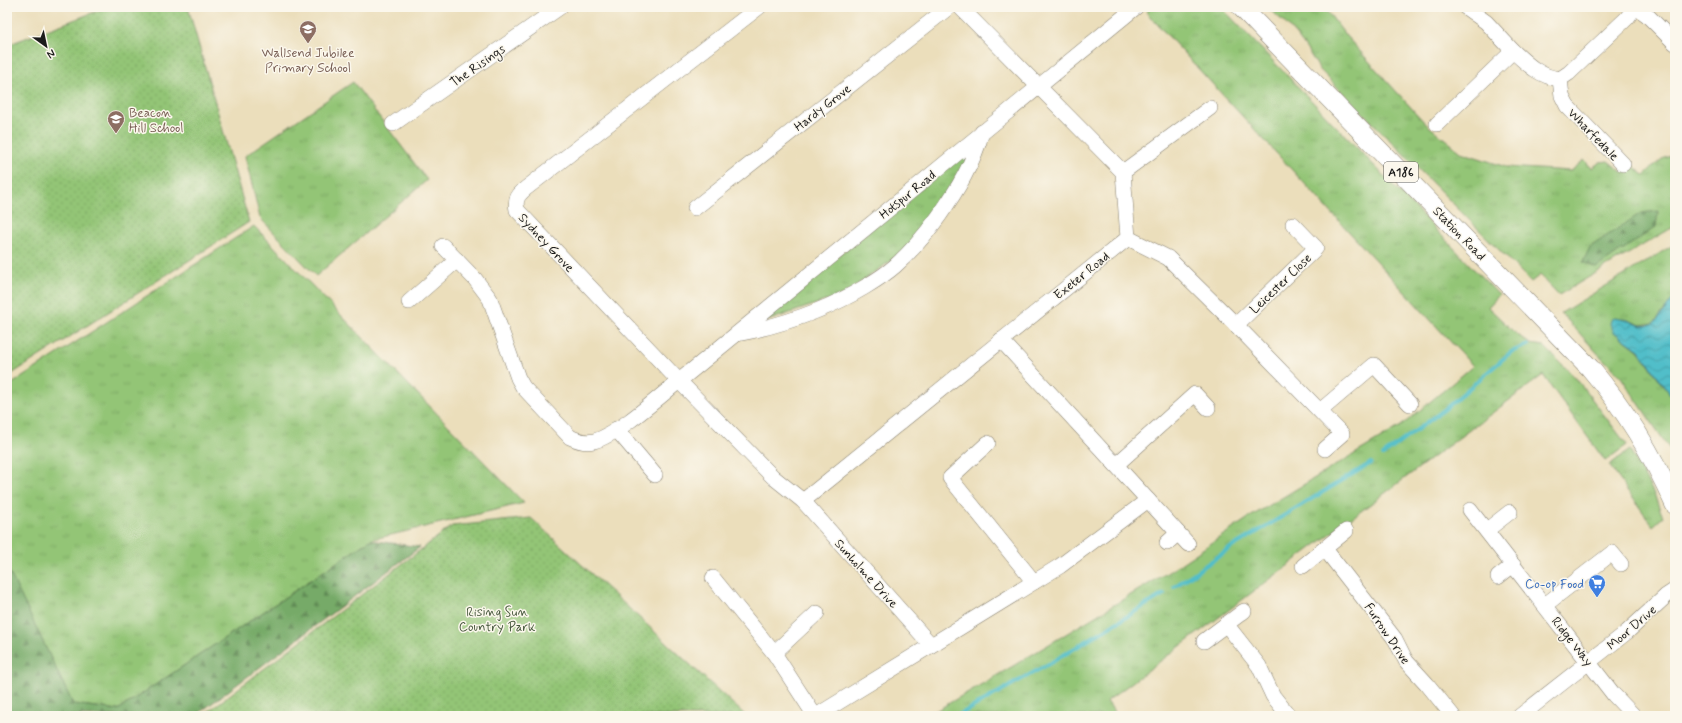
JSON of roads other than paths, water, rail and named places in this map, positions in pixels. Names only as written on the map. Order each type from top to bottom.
[{"type":"main road","name":"Station Road","points":[[1241,7],[1590,368],[1621,408],[1661,473],[1675,505]]},
{"type":"main road","name":"Station Road","points":[[1661,473],[1675,486]]},
{"type":"street","name":"Sydney Grove","points":[[759,7],[525,189],[518,195],[515,203],[517,210],[521,215],[679,381],[773,477],[803,501]]},
{"type":"street","name":"Hardy Grove","points":[[695,208],[949,7]]},
{"type":"street","points":[[960,7],[1039,85],[1123,172],[1128,238],[1168,258],[1236,325],[1342,434],[1325,449]]},
{"type":"street","name":"Hotspur Road","points":[[443,246],[475,279],[490,299],[518,378],[523,387],[558,426],[570,437],[578,441],[595,441],[616,430],[679,381],[1136,7]]},
{"type":"street","points":[[1465,7],[1486,22],[1513,51],[1536,72],[1551,78],[1560,79],[1569,73],[1627,18],[1636,7],[1647,15],[1675,43]]},
{"type":"street","name":"The Risings","points":[[393,124],[554,9]]},
{"type":"street","points":[[1437,124],[1513,51]]},
{"type":"street","name":"Wharfedale","points":[[1560,79],[1562,96],[1567,106],[1623,164]]},
{"type":"street","points":[[1123,172],[1210,108]]},
{"type":"street","points":[[736,334],[766,329],[814,313],[850,296],[894,267],[914,247],[954,196],[976,155],[982,132]]},
{"type":"street","name":"Leicester Close","points":[[1236,325],[1316,248],[1293,224]]},
{"type":"street","name":"Exeter Road","points":[[803,501],[1128,238]]},
{"type":"street","points":[[409,302],[457,260]]},
{"type":"street","points":[[1001,340],[1148,500],[1173,538],[1188,544]]},
{"type":"street","points":[[1320,411],[1374,365],[1410,404]]},
{"type":"street","points":[[1116,465],[1195,394],[1208,408]]},
{"type":"street","points":[[616,430],[655,475]]},
{"type":"street","points":[[988,443],[950,478],[1034,582]]},
{"type":"street","points":[[713,578],[774,653],[815,716],[1060,566],[1148,500]]},
{"type":"street","name":"Sunholme Drive","points":[[803,501],[931,645]]},
{"type":"street","name":"Ridge Way","points":[[1470,510],[1614,695],[1634,716]]},
{"type":"street","points":[[1486,530],[1510,512]]},
{"type":"street","points":[[1303,566],[1346,531]]},
{"type":"street","name":"Furrow Drive","points":[[1325,548],[1395,639],[1406,661],[1453,716]]},
{"type":"street","points":[[1545,605],[1616,559]]},
{"type":"street","points":[[1498,576],[1513,565]]},
{"type":"street","name":"Moor Drive","points":[[1520,716],[1647,614],[1670,593],[1675,578]]},
{"type":"street","points":[[1204,640],[1244,611]]},
{"type":"street","points":[[774,653],[817,613]]},
{"type":"street","points":[[1226,624],[1259,666],[1273,696],[1289,716]]},
{"type":"water","points":[[1675,297],[1675,401],[1639,350],[1614,332],[1610,324],[1611,320],[1615,317],[1639,325],[1646,326],[1651,324],[1660,317]]},
{"type":"waterway","points":[[1383,455],[1445,409],[1511,352],[1528,345]]},
{"type":"waterway","points":[[1174,587],[1232,547],[1371,463]]},
{"type":"waterway","points":[[957,716],[1052,662],[1164,594]]},
{"type":"place","name":"Wallsend Jubilee Primary School","points":[[308,44]]},
{"type":"place","name":"Beacon Hill School","points":[[116,134]]},
{"type":"place","name":"Co-op Food","points":[[1597,598]]},
{"type":"park label","name":"Rising Sun Country Park","points":[[497,618]]}]
